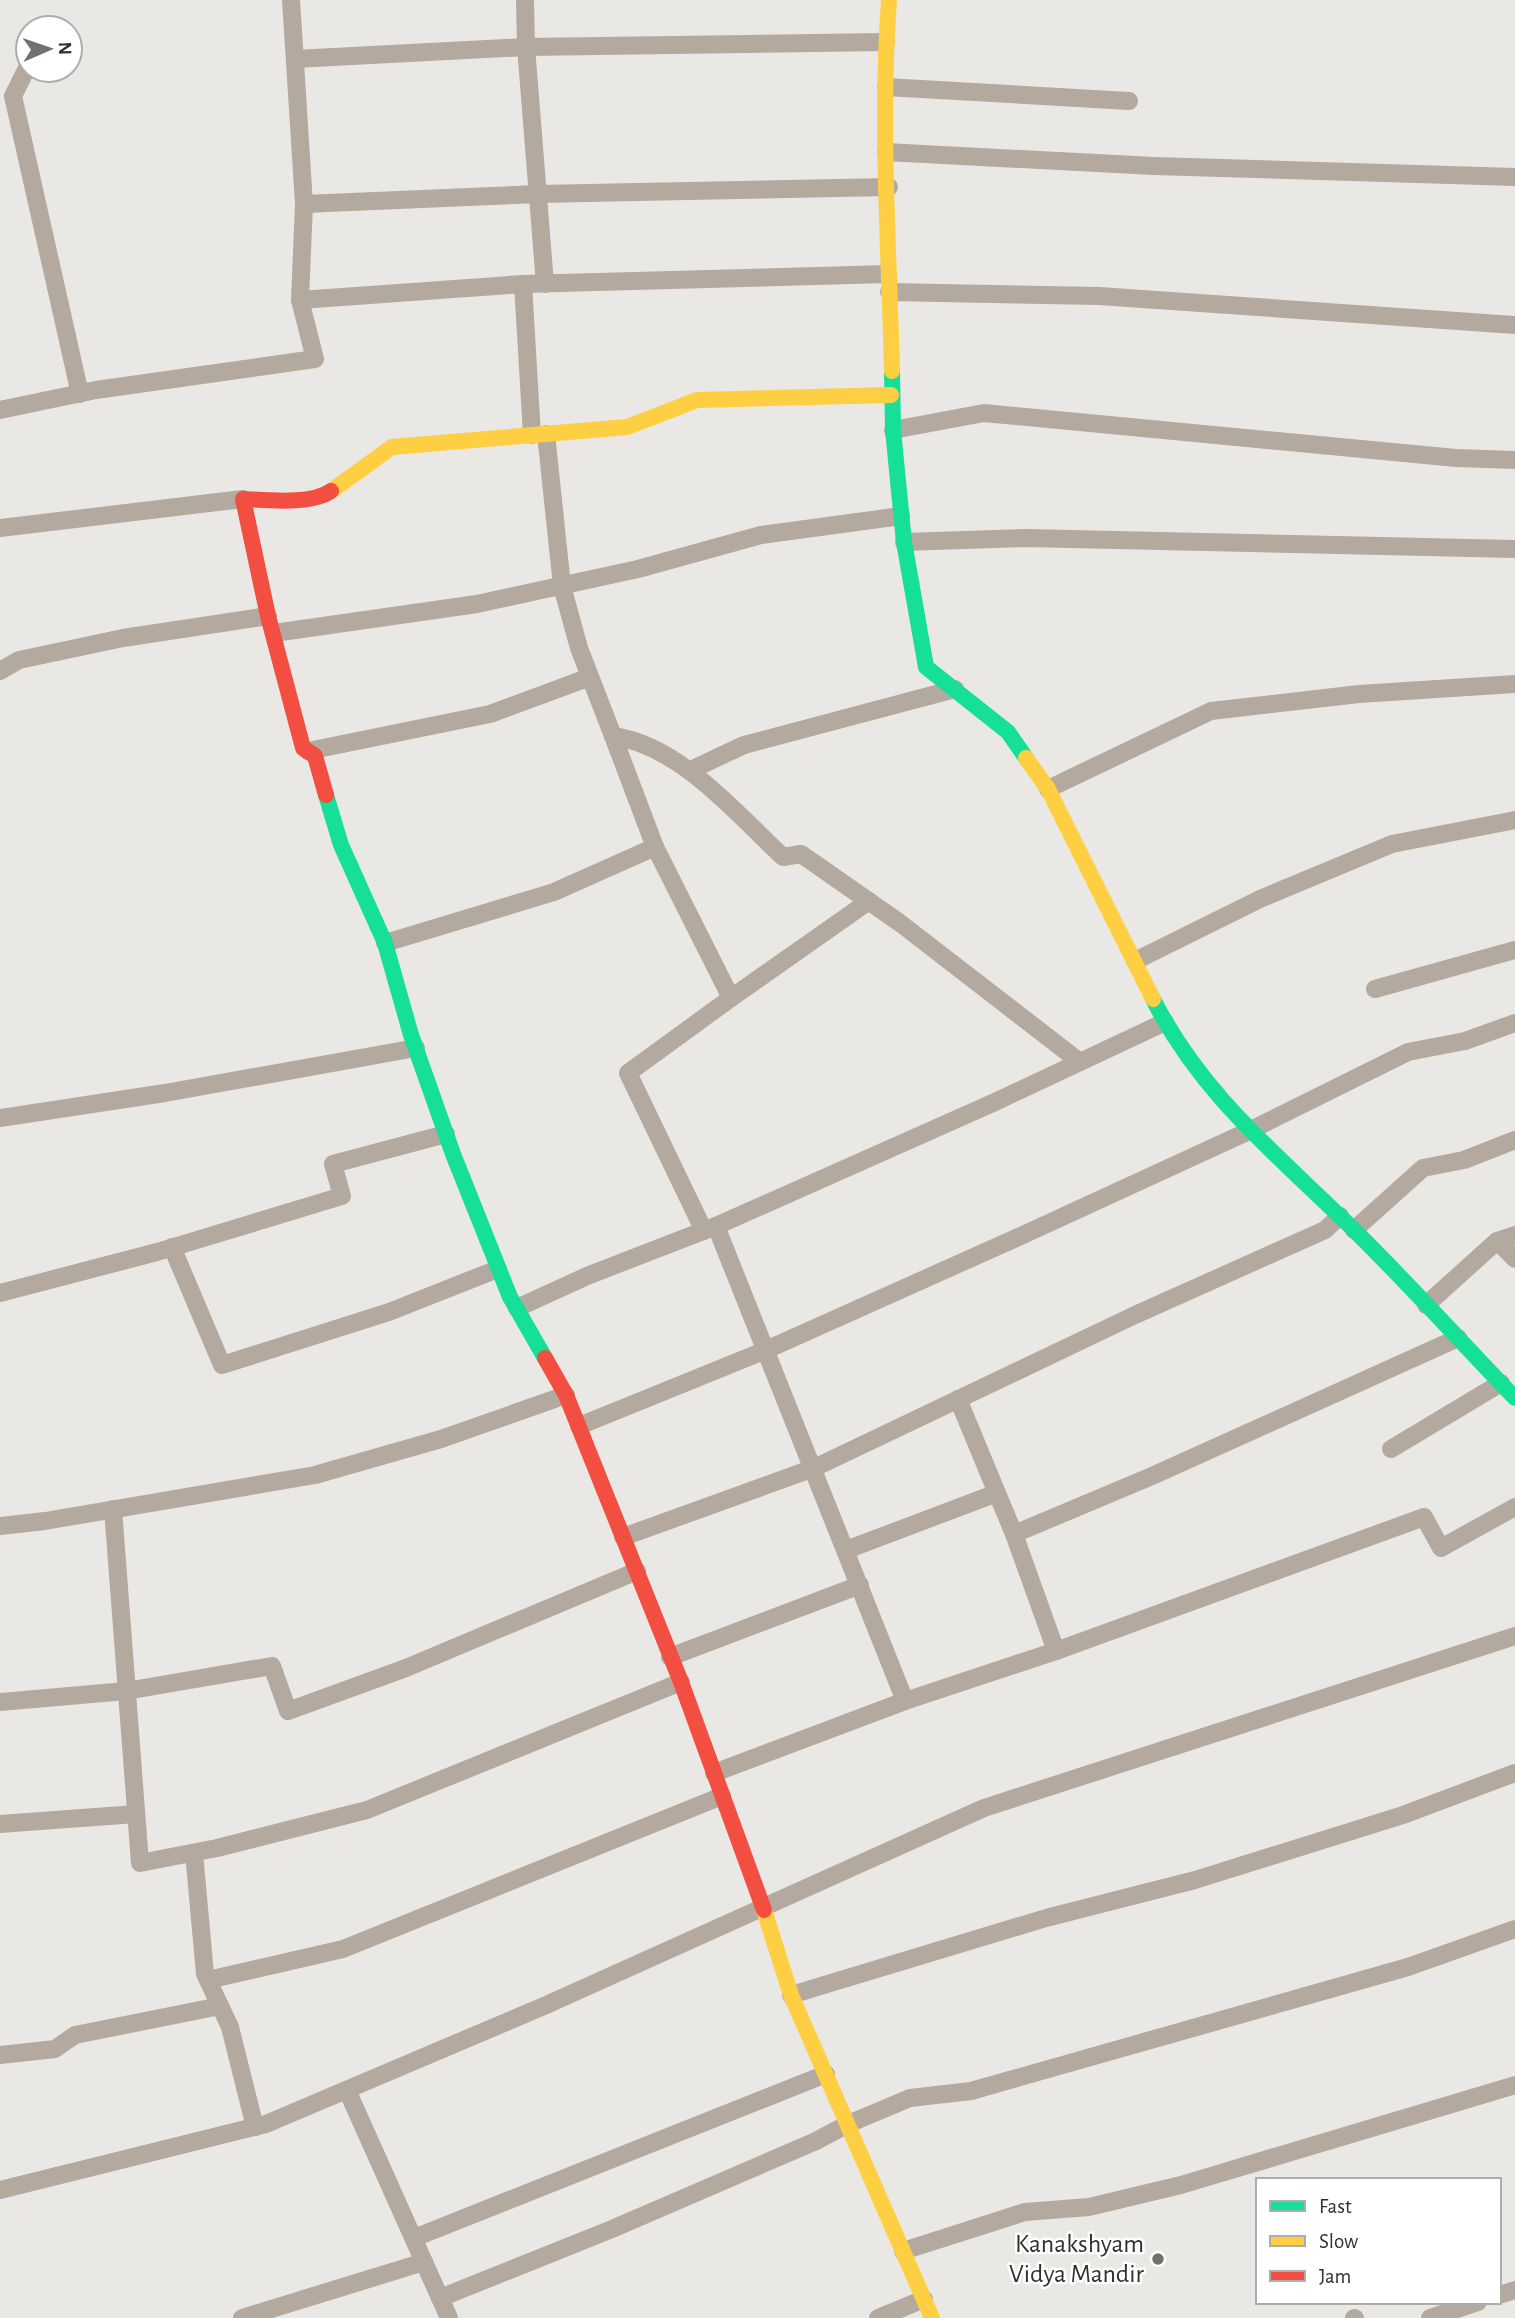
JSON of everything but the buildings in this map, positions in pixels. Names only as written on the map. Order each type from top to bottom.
[{"type":"street","points":[[0,410],[80,394],[315,359],[300,300],[304,204],[291,0]]},
{"type":"street","points":[[525,0],[526,47],[545,284]]},
{"type":"street","points":[[889,0],[886,42],[886,152],[889,187],[888,283],[892,430],[904,542],[926,667],[1008,732],[1048,789],[1165,1022],[1207,1083],[1249,1131],[1354,1230],[1515,1398]]},
{"type":"street","points":[[295,59],[526,47],[886,42]]},
{"type":"street","points":[[19,84],[13,96],[80,394]]},
{"type":"street","points":[[886,87],[1129,101]]},
{"type":"street","points":[[886,152],[1154,166],[1515,177]]},
{"type":"street","points":[[304,204],[538,194],[889,187]]},
{"type":"street","points":[[300,300],[523,284],[888,283],[1515,325]]},
{"type":"street","points":[[523,284],[539,435],[562,586],[579,648],[655,847],[731,998]]},
{"type":"street","points":[[0,528],[243,499],[283,501],[324,496],[392,447],[627,427],[697,400],[891,395]]},
{"type":"street","points":[[892,430],[984,413],[1456,458],[1515,460]]},
{"type":"street","points":[[243,499],[303,748],[315,756],[341,845],[384,943],[446,1134],[498,1269],[566,1395],[579,1426],[681,1682],[763,1906],[792,1995],[932,2318]]},
{"type":"street","points":[[0,671],[19,660],[123,638],[477,604],[638,569],[761,535],[901,516]]},
{"type":"street","points":[[904,542],[1026,538],[1515,549]]},
{"type":"street","points":[[308,751],[490,714],[590,677]]},
{"type":"street","points":[[1048,789],[1211,711],[1359,694],[1515,684]]},
{"type":"street","points":[[691,771],[744,745],[954,689]]},
{"type":"street","points":[[612,736],[631,738],[691,771],[783,857],[801,854],[869,901],[1080,1062]]},
{"type":"street","points":[[1135,961],[1260,898],[1392,844],[1515,820]]},
{"type":"street","points":[[384,943],[554,892],[655,847]]},
{"type":"street","points":[[869,901],[628,1073],[710,1228],[766,1350],[905,1701]]},
{"type":"street","points":[[1376,989],[1515,950]]},
{"type":"street","points":[[517,1308],[587,1276],[710,1228],[1165,1022]]},
{"type":"street","points":[[579,1426],[766,1350],[1249,1131],[1408,1052],[1465,1041],[1515,1023]]},
{"type":"street","points":[[0,1118],[164,1093],[416,1048]]},
{"type":"street","points":[[0,1293],[172,1247],[342,1196],[332,1164],[446,1134]]},
{"type":"street","points":[[1354,1230],[1423,1168],[1464,1160],[1515,1140]]},
{"type":"street","points":[[623,1537],[814,1468],[1135,1315],[1325,1230],[1340,1216]]},
{"type":"street","points":[[1426,1305],[1496,1241],[1515,1235]]},
{"type":"street","points":[[1496,1241],[1515,1259]]},
{"type":"street","points":[[172,1247],[222,1365],[389,1311],[498,1269]]},
{"type":"street","points":[[1014,1534],[1152,1476],[1458,1338]]},
{"type":"street","points":[[1391,1449],[1500,1383]]},
{"type":"street","points":[[0,1526],[45,1521],[316,1475],[441,1439],[566,1395]]},
{"type":"street","points":[[958,1399],[1014,1534],[1056,1651]]},
{"type":"street","points":[[846,1550],[996,1493]]},
{"type":"street","points":[[714,1773],[905,1701],[1056,1651],[1424,1517],[1441,1548],[1515,1507]]},
{"type":"street","points":[[113,1509],[140,1863],[194,1853],[367,1810],[681,1682]]},
{"type":"street","points":[[0,1702],[126,1691],[272,1666],[288,1711],[406,1668],[637,1571]]},
{"type":"street","points":[[670,1657],[860,1585]]},
{"type":"street","points":[[0,2190],[256,2127],[544,2006],[984,1808],[1515,1636]]},
{"type":"street","points":[[792,1995],[1046,1918],[1195,1880],[1403,1815],[1515,1773]]},
{"type":"street","points":[[208,1980],[343,1949],[722,1796]]},
{"type":"street","points":[[0,1824],[136,1814]]},
{"type":"street","points":[[194,1853],[205,1974],[230,2027],[256,2127]]},
{"type":"street","points":[[440,2298],[612,2229],[910,2098],[971,2091],[1408,1967],[1515,1929]]},
{"type":"street","points":[[0,2055],[55,2049],[75,2035],[220,2006]]},
{"type":"street","points":[[414,2238],[826,2074]]},
{"type":"street","points":[[903,2250],[1025,2212],[1089,2207],[1181,2185],[1515,2085]]},
{"type":"street","points":[[347,2090],[449,2318]]},
{"type":"street","points":[[242,2318],[424,2262]]},
{"type":"street","points":[[878,2318],[924,2299]]},
{"type":"street","points":[[1430,2318],[1472,2304]]},
{"type":"traffic: fast","points":[[892,371],[893,430],[904,542],[926,667],[1008,732],[1026,758]]},
{"type":"traffic: fast","points":[[326,795],[341,845],[385,943],[411,1035],[453,1154],[510,1297],[545,1358]]},
{"type":"traffic: fast","points":[[1153,999],[1194,1065],[1243,1123],[1374,1250],[1515,1398]]},
{"type":"traffic: slow","points":[[889,0],[885,139],[892,371]]},
{"type":"traffic: slow","points":[[331,491],[392,447],[627,427],[697,400],[891,395]]},
{"type":"traffic: slow","points":[[1026,758],[1048,789],[1153,999]]},
{"type":"traffic: slow","points":[[764,1910],[791,1995],[932,2318]]},
{"type":"traffic: jam","points":[[326,795],[315,756],[303,748],[268,616],[243,499],[301,500],[331,491]]},
{"type":"traffic: jam","points":[[545,1358],[566,1395],[681,1682],[764,1910]]},
{"type":"place","name":"Kanakshyam Vidya Mandir","points":[[1158,2259]]}]
